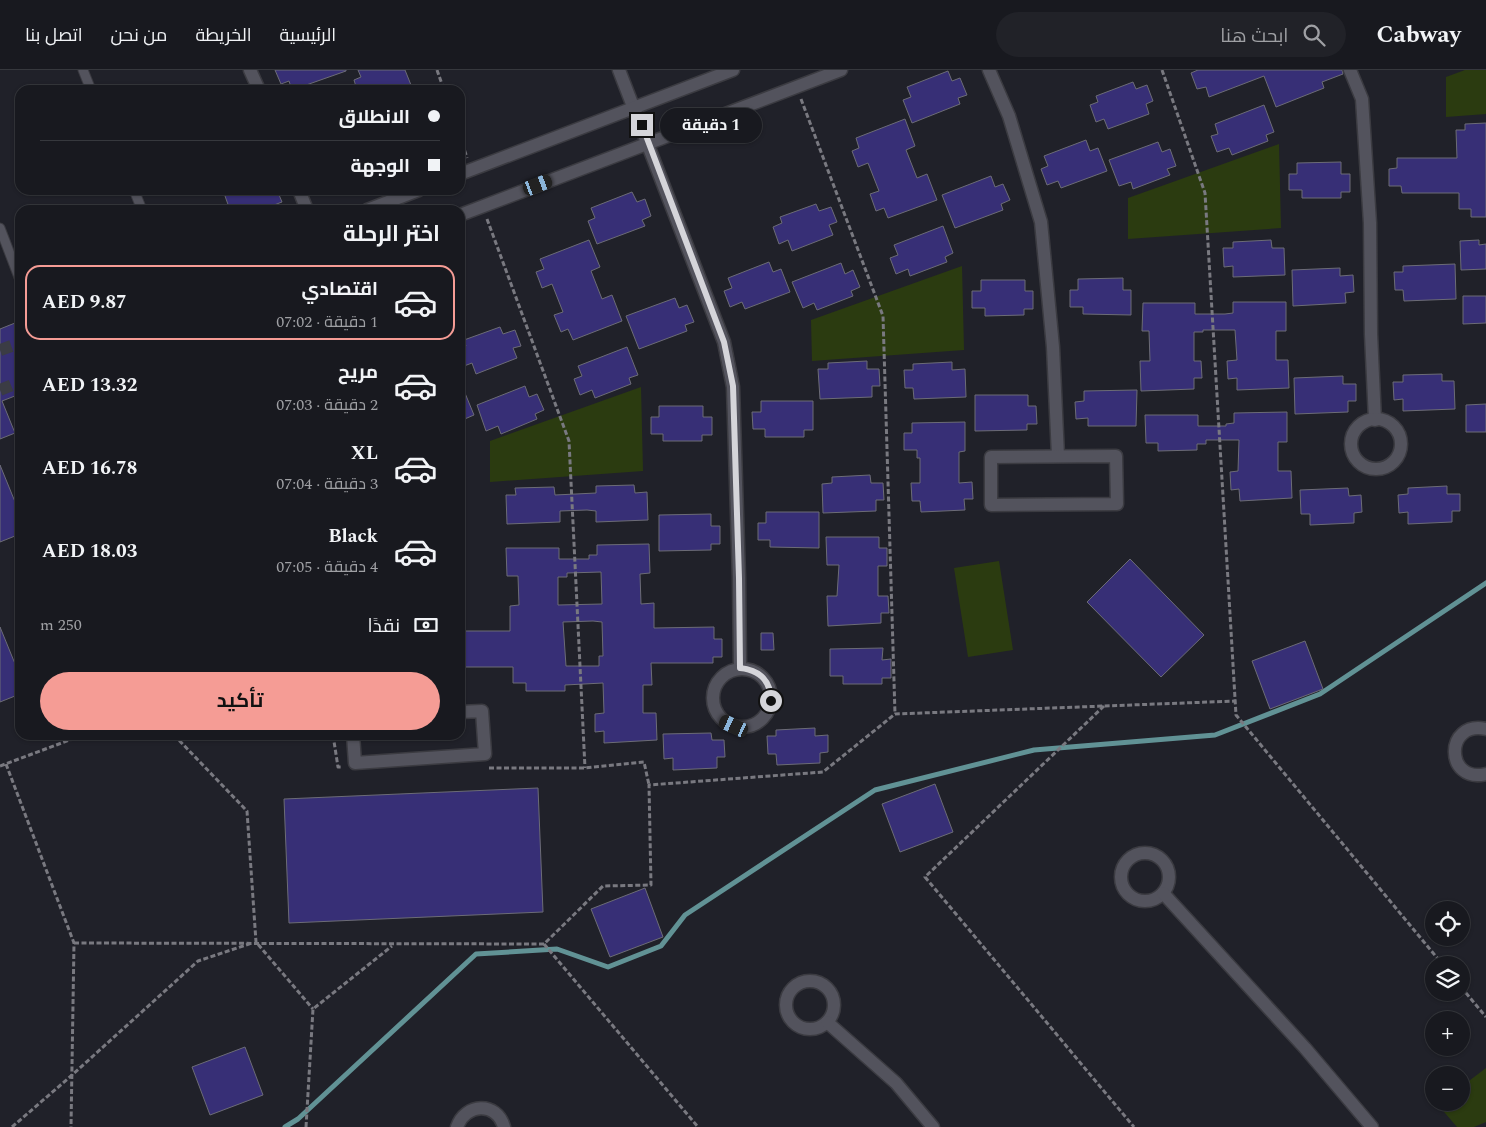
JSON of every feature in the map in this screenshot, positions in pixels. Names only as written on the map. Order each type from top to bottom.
[{"type":"street","points":[[250,70],[257,85]]},
{"type":"street","points":[[619,70],[724,342],[733,386],[740,668]]},
{"type":"street","points":[[466,172],[733,70]]},
{"type":"street","points":[[465,213],[841,70]]},
{"type":"street","points":[[989,70],[1009,116],[1041,222],[1053,347],[1058,456]]},
{"type":"street","points":[[1350,70],[1362,100],[1370,223],[1371,334],[1375,420]]},
{"type":"street","points":[[380,205],[406,195]]},
{"type":"street","points":[[1058,456],[1116,456],[1117,504],[991,505],[991,457],[1058,456]]},
{"type":"street","points":[[740,668],[757,672],[769,685],[771,693],[768,711],[762,719],[754,725],[744,727],[734,726],[725,722],[713,706],[712,698],[713,689],[724,674],[740,668]]},
{"type":"street","points":[[353,740],[355,763],[485,754],[482,711],[465,712]]},
{"type":"street","points":[[1486,728],[1477,727],[1463,733],[1458,738],[1454,753],[1459,767],[1465,772],[1472,775],[1486,774]]},
{"type":"street","points":[[1163,893],[1299,1041],[1372,1127]]},
{"type":"street","points":[[827,1022],[896,1083],[933,1127]]},
{"type":"street","points":[[456,1127],[465,1113],[479,1108],[494,1111],[499,1116],[504,1127]]},
{"type":"lane","points":[[83,70],[89,85]]},
{"type":"lane","points":[[0,228],[15,267]]},
{"type":"path","points":[[437,70],[442,85]]},
{"type":"path","points":[[1162,70],[1205,192],[1236,715],[1436,956]]},
{"type":"path","points":[[797,87],[883,316],[895,714]]},
{"type":"path","points":[[482,206],[569,441],[585,768]]},
{"type":"path","points":[[74,943],[544,944],[603,886],[650,885],[649,785],[823,772],[895,714],[1236,701]]},
{"type":"path","points":[[1104,706],[925,877],[1134,1127]]},
{"type":"path","points":[[0,766],[70,740]]},
{"type":"path","points":[[179,740],[247,811],[256,942],[313,1008],[306,1127]]},
{"type":"path","points":[[6,764],[74,943],[71,1127]]},
{"type":"path","points":[[12,1127],[198,960],[256,942]]},
{"type":"path","points":[[544,944],[698,1127]]},
{"type":"path","points":[[313,1008],[392,945]]},
{"type":"path","points":[[1470,998],[1486,1017]]},
{"type":"green space","points":[[1465,70],[1486,70],[1486,114],[1446,117],[1446,77]]},
{"type":"green space","points":[[1279,144],[1281,228],[1128,239],[1128,198]]},
{"type":"green space","points":[[962,266],[964,350],[812,361],[811,320]]},
{"type":"green space","points":[[641,387],[643,471],[490,482],[490,441]]},
{"type":"green space","points":[[999,561],[1013,650],[968,657],[954,568]]},
{"type":"green space","points":[[1486,1068],[1486,1122],[1474,1127],[1457,1127],[1443,1111],[1470,1111],[1470,1080]]},
{"type":"building","points":[[275,70],[346,70],[306,85],[290,85],[289,81],[281,84]]},
{"type":"building","points":[[358,70],[405,70],[411,85],[356,85],[354,80],[361,77]]},
{"type":"building","points":[[1198,70],[1342,70],[1343,74],[1322,82],[1324,88],[1276,107],[1264,76],[1209,97],[1206,87],[1197,89],[1191,73]]},
{"type":"building","points":[[948,71],[952,81],[960,78],[967,95],[958,98],[960,104],[912,123],[903,100],[911,97],[907,87]]},
{"type":"building","points":[[1133,82],[1136,89],[1147,85],[1153,101],[1146,104],[1149,114],[1108,129],[1104,119],[1096,122],[1090,105],[1098,102],[1096,96]]},
{"type":"building","points":[[1264,105],[1274,132],[1266,135],[1268,141],[1232,155],[1229,148],[1217,152],[1211,136],[1218,134],[1215,124]]},
{"type":"building","points":[[905,119],[915,146],[906,150],[917,178],[927,174],[937,200],[888,218],[884,208],[876,211],[870,194],[879,191],[868,163],[858,167],[852,151],[859,148],[856,138]]},
{"type":"building","points":[[1486,123],[1486,217],[1471,217],[1471,209],[1459,209],[1459,193],[1402,193],[1401,186],[1389,186],[1389,169],[1397,168],[1397,158],[1457,158],[1456,130],[1465,130],[1465,124]]},
{"type":"building","points":[[1086,140],[1090,151],[1098,148],[1107,171],[1061,188],[1058,181],[1047,185],[1041,169],[1048,166],[1044,156]]},
{"type":"building","points":[[1158,142],[1162,152],[1170,149],[1176,166],[1167,169],[1170,175],[1133,189],[1131,182],[1119,186],[1109,160]]},
{"type":"building","points":[[1341,162],[1341,174],[1350,174],[1350,192],[1341,192],[1341,198],[1302,198],[1302,190],[1289,190],[1289,174],[1297,174],[1297,163]]},
{"type":"building","points":[[991,176],[995,187],[1003,184],[1010,200],[1001,204],[1003,210],[955,228],[942,195]]},
{"type":"building","points":[[632,192],[637,202],[645,199],[651,216],[642,220],[645,226],[597,244],[588,221],[595,218],[591,208]]},
{"type":"building","points":[[279,195],[282,202],[274,205],[228,205],[225,196]]},
{"type":"building","points":[[816,204],[819,211],[831,207],[837,222],[829,225],[833,235],[792,251],[788,240],[779,244],[773,227],[782,223],[780,217]]},
{"type":"building","points":[[943,226],[953,253],[945,257],[947,262],[910,276],[908,269],[896,274],[890,258],[898,255],[894,245]]},
{"type":"building","points":[[589,240],[600,267],[591,271],[602,299],[612,295],[622,321],[573,340],[568,329],[561,332],[554,315],[563,312],[552,284],[542,288],[536,272],[544,269],[540,259]]},
{"type":"building","points":[[1271,240],[1272,248],[1284,248],[1285,275],[1233,277],[1233,266],[1224,267],[1223,248],[1233,248],[1233,242]]},
{"type":"building","points":[[1479,240],[1479,245],[1486,244],[1486,269],[1461,270],[1460,241]]},
{"type":"building","points":[[769,262],[773,272],[781,269],[790,292],[745,309],[742,302],[730,307],[724,291],[732,288],[728,278]]},
{"type":"building","points":[[841,263],[845,274],[853,270],[860,287],[851,291],[853,296],[817,310],[814,303],[803,308],[792,282]]},
{"type":"building","points":[[1455,264],[1456,299],[1404,301],[1403,290],[1395,290],[1394,272],[1403,272],[1403,266]]},
{"type":"building","points":[[1340,268],[1340,276],[1353,275],[1354,292],[1345,293],[1346,303],[1293,306],[1292,270]]},
{"type":"building","points":[[1123,278],[1123,290],[1131,290],[1131,315],[1083,314],[1083,307],[1070,307],[1070,290],[1078,290],[1078,279]]},
{"type":"building","points":[[981,280],[1025,280],[1025,291],[1033,291],[1033,309],[1024,309],[1024,315],[985,316],[985,308],[972,308],[972,291],[981,291]]},
{"type":"building","points":[[1463,296],[1486,296],[1486,323],[1463,324]]},
{"type":"building","points":[[675,298],[679,308],[687,305],[694,322],[685,325],[687,331],[639,349],[626,316]]},
{"type":"building","points":[[1233,302],[1286,302],[1286,331],[1276,331],[1276,360],[1288,360],[1289,388],[1237,390],[1237,378],[1228,379],[1227,361],[1237,360],[1235,330],[1203,330],[1203,332],[1194,332],[1194,361],[1201,361],[1202,378],[1194,378],[1194,389],[1141,391],[1140,361],[1150,361],[1149,331],[1142,331],[1143,303],[1195,303],[1195,314],[1225,314],[1233,313]]},
{"type":"building","points":[[15,323],[15,396],[2,401],[15,433],[0,439],[0,329]]},
{"type":"building","points":[[500,327],[503,334],[515,330],[521,346],[513,348],[517,358],[476,374],[472,363],[465,366],[465,340]]},
{"type":"building","points":[[627,347],[638,375],[629,378],[631,384],[595,398],[592,390],[580,395],[574,379],[582,376],[578,366]]},
{"type":"building","points":[[867,361],[867,369],[879,369],[880,386],[872,386],[872,397],[820,399],[818,369],[828,369],[828,363]]},
{"type":"building","points":[[952,362],[952,370],[965,369],[966,397],[914,399],[913,388],[905,388],[904,370],[913,370],[913,364]]},
{"type":"building","points":[[1442,374],[1442,381],[1454,381],[1455,409],[1403,411],[1403,399],[1394,400],[1393,382],[1403,382],[1403,375]]},
{"type":"building","points":[[1343,376],[1343,384],[1356,384],[1356,401],[1348,401],[1348,412],[1295,414],[1294,378]]},
{"type":"building","points":[[525,386],[529,397],[537,394],[544,410],[535,414],[537,419],[501,434],[498,426],[486,431],[477,405]]},
{"type":"building","points":[[1137,390],[1136,426],[1088,426],[1088,418],[1076,419],[1075,402],[1084,401],[1084,391]]},
{"type":"building","points":[[465,393],[474,415],[465,419]]},
{"type":"building","points":[[975,395],[1028,395],[1028,406],[1036,406],[1037,424],[1027,424],[1027,430],[975,431]]},
{"type":"building","points":[[761,401],[813,401],[813,430],[804,430],[804,437],[765,437],[765,429],[753,429],[752,412],[761,412]]},
{"type":"building","points":[[1486,404],[1486,432],[1466,432],[1466,405]]},
{"type":"building","points":[[659,406],[703,406],[703,417],[712,417],[712,435],[702,435],[702,441],[663,441],[663,434],[651,434],[651,417],[659,417]]},
{"type":"building","points":[[1287,412],[1287,442],[1278,442],[1278,471],[1291,471],[1292,498],[1240,501],[1239,489],[1231,490],[1230,472],[1238,471],[1239,440],[1206,440],[1206,444],[1197,444],[1197,450],[1158,451],[1158,443],[1146,443],[1145,415],[1198,415],[1198,426],[1226,426],[1226,424],[1234,423],[1234,413]]},
{"type":"building","points":[[965,422],[965,451],[959,452],[959,483],[972,482],[973,499],[964,499],[965,510],[921,512],[920,501],[912,501],[911,483],[920,483],[920,458],[917,458],[917,450],[904,450],[904,433],[912,433],[912,423]]},
{"type":"building","points":[[0,465],[15,502],[15,536],[0,542]]},
{"type":"building","points":[[870,475],[871,483],[883,483],[884,500],[876,500],[876,511],[823,513],[822,484],[832,483],[832,477]]},
{"type":"building","points":[[634,485],[635,493],[647,492],[648,520],[596,522],[596,511],[587,510],[560,511],[560,522],[507,524],[506,495],[516,495],[515,488],[554,487],[555,495],[596,493],[596,486]]},
{"type":"building","points":[[1447,486],[1447,494],[1460,494],[1460,511],[1452,511],[1452,522],[1408,524],[1408,512],[1399,513],[1398,495],[1408,494],[1408,488]]},
{"type":"building","points":[[1348,488],[1349,496],[1361,495],[1362,512],[1354,513],[1354,523],[1310,525],[1310,514],[1301,514],[1300,490]]},
{"type":"building","points":[[766,512],[819,512],[819,548],[770,547],[770,540],[758,540],[758,523],[766,523]]},
{"type":"building","points":[[711,514],[711,526],[720,526],[720,544],[711,544],[711,550],[659,551],[659,515]]},
{"type":"building","points":[[826,537],[879,537],[879,548],[887,548],[887,566],[878,566],[878,596],[888,596],[889,613],[881,613],[881,623],[828,626],[827,596],[837,596],[839,565],[827,565]]},
{"type":"building","points":[[649,544],[650,573],[640,574],[641,604],[654,603],[654,628],[714,627],[714,639],[722,639],[722,657],[713,657],[713,663],[651,663],[652,685],[643,685],[643,713],[656,713],[657,740],[604,743],[604,731],[595,732],[595,714],[604,713],[603,683],[565,685],[565,691],[526,691],[526,683],[513,683],[513,667],[465,667],[465,631],[510,631],[510,606],[519,605],[518,576],[507,576],[506,548],[559,548],[559,559],[589,559],[589,555],[597,555],[597,545]],"holes":[[[601,572],[602,604],[558,605],[558,577],[567,577],[567,573]],[[563,622],[602,622],[603,656],[599,656],[599,666],[566,666]]]},
{"type":"building","points":[[1130,559],[1204,635],[1161,677],[1087,602]]},
{"type":"building","points":[[0,627],[15,664],[15,696],[0,702]]},
{"type":"building","points":[[761,633],[773,633],[774,650],[761,650]]},
{"type":"building","points":[[1305,641],[1323,689],[1270,709],[1252,661]]},
{"type":"building","points":[[883,648],[882,660],[891,659],[891,678],[882,678],[882,684],[843,684],[843,676],[830,676],[830,649]]},
{"type":"building","points":[[815,728],[815,736],[828,735],[828,752],[820,753],[820,763],[777,765],[776,754],[768,754],[767,736],[776,736],[776,730]]},
{"type":"building","points":[[711,733],[712,740],[724,740],[725,757],[717,757],[717,768],[673,770],[673,758],[664,759],[663,734]]},
{"type":"building","points":[[935,784],[953,832],[900,852],[882,804]]},
{"type":"building","points":[[538,788],[543,912],[289,923],[284,799]]},
{"type":"building","points":[[645,888],[663,937],[610,957],[591,909]]},
{"type":"building","points":[[245,1047],[263,1095],[210,1115],[192,1067]]},
{"type":"waterway","points":[[285,1127],[298,1119],[476,954],[557,949],[608,967],[661,946],[685,915],[875,790],[1034,750],[1215,735],[1320,694],[1486,583]]},
{"type":"tunnel","points":[[0,350],[15,345]]},
{"type":"tunnel","points":[[0,390],[15,384]]},
{"type":"route","points":[[642,125],[724,342],[733,386],[740,668],[757,672],[764,677],[769,685],[771,701]]}]
